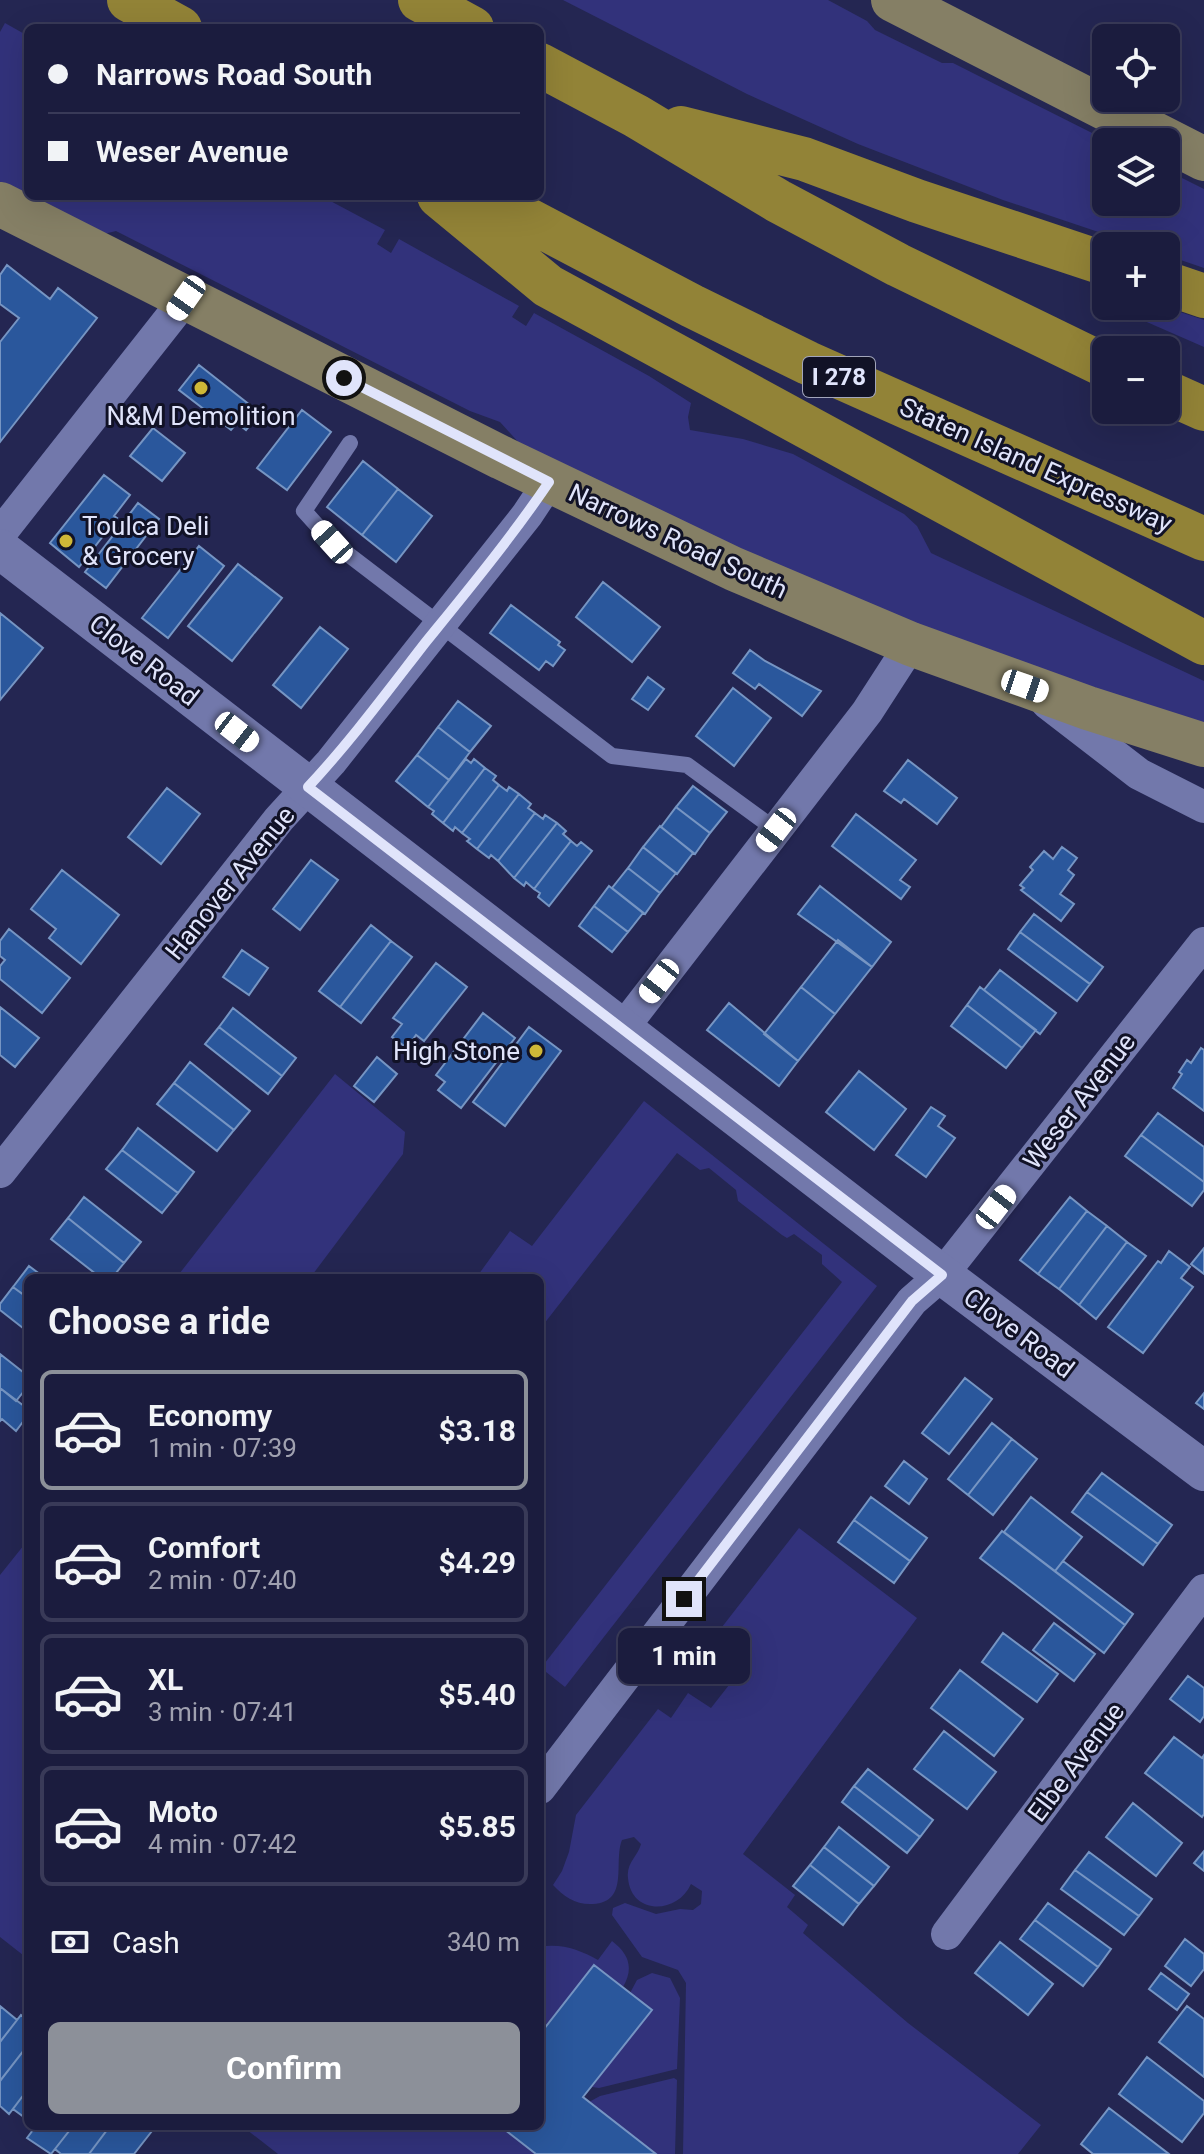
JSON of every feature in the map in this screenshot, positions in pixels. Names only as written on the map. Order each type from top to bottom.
[{"type":"highway","points":[[129,0],[173,24]]},
{"type":"highway","points":[[420,0],[465,24]]},
{"type":"highway","points":[[544,67],[636,116],[778,201],[871,251],[1092,359]]},
{"type":"highway","points":[[636,116],[804,159],[917,201],[1092,259]]},
{"type":"highway","points":[[444,200],[548,286],[1204,643]]},
{"type":"highway","name":"Staten Island Expressway","points":[[491,200],[808,363],[1204,539]]},
{"type":"highway","points":[[1180,288],[1204,296]]},
{"type":"highway","points":[[1180,398],[1204,409]]},
{"type":"main road","points":[[910,4],[1204,159]]},
{"type":"main road","name":"Narrows Road South","points":[[0,204],[549,482],[734,569],[911,644],[1025,686],[1204,745]]},
{"type":"street","points":[[0,534],[186,298]]},
{"type":"street","name":"Hanover Avenue","points":[[0,1172],[279,819],[331,762],[527,515],[549,482]]},
{"type":"street","name":"Clove Road","points":[[0,549],[942,1275],[1204,1471]]},
{"type":"street","points":[[623,1028],[882,692],[911,644]]},
{"type":"street","points":[[1025,686],[1139,774],[1204,807]]},
{"type":"street","name":"Weser Avenue","points":[[544,1783],[912,1301],[942,1275],[1204,943]]},
{"type":"street","name":"Elbe Avenue","points":[[947,1934],[1204,1590]]},
{"type":"lane","points":[[350,443],[304,511],[332,542],[612,756],[687,765],[776,830]]},
{"type":"shaded area","points":[[563,0],[828,0],[867,21],[875,30],[942,63],[953,63],[1092,133],[1092,216],[1180,216],[1180,177],[1204,189],[1204,268],[1180,260],[1180,232],[1098,232],[1003,200],[858,144],[747,94]]},
{"type":"shaded area","points":[[5,23],[24,34],[24,195],[0,183],[0,32]]},
{"type":"shaded area","points":[[35,200],[329,200],[385,230],[377,244],[391,253],[399,239],[519,306],[512,317],[526,326],[534,313],[649,376],[691,403],[688,417],[690,430],[743,439],[793,454],[904,514],[917,526],[931,553],[1204,681],[1204,723],[985,650],[771,564],[520,444],[500,422],[470,411],[116,231],[104,234]]},
{"type":"shaded area","points":[[1180,312],[1204,320],[1204,347],[1142,320],[1180,320]]},
{"type":"shaded area","points":[[335,1074],[405,1132],[403,1154],[313,1274],[179,1274]]},
{"type":"shaded area","points":[[644,1101],[877,1286],[565,1687],[544,1670],[544,1664],[842,1282],[822,1264],[822,1255],[794,1234],[787,1238],[782,1235],[738,1201],[736,1190],[709,1168],[700,1170],[677,1153],[544,1324],[544,1274],[479,1274],[510,1231],[532,1246]]},
{"type":"shaded area","points":[[799,1528],[917,1618],[743,1854],[795,1895],[787,1907],[808,1925],[803,1933],[908,2023],[1041,2125],[1018,2154],[683,2154],[686,1983],[678,1970],[642,1957],[612,1915],[613,1908],[625,1903],[656,1914],[693,1910],[701,1904],[702,1891],[691,1884],[676,1901],[666,1905],[655,1906],[637,1899],[628,1878],[629,1868],[641,1844],[634,1837],[622,1840],[616,1889],[604,1902],[576,1902],[553,1885],[569,1852],[576,1815],[658,1709],[671,1718],[688,1693],[711,1708],[740,1671],[708,1645]]},
{"type":"shaded area","points":[[24,1545],[24,1956],[0,1937],[0,1575]]},
{"type":"shaded area","points":[[612,1941],[622,1951],[629,1968],[623,1987],[594,1965],[544,2029],[544,1947],[570,1948],[598,1960]]},
{"type":"shaded area","points":[[652,1973],[670,1978],[680,1998],[677,2069],[599,2088],[592,2087],[651,2010],[630,1993],[637,1980]]},
{"type":"shaded area","points":[[674,2078],[677,2080],[675,2154],[656,2154],[589,2102],[600,2096]]},
{"type":"shaded area","points":[[247,2130],[505,2130],[536,2154],[278,2154]]},
{"type":"building","points":[[7,265],[50,299],[58,288],[97,318],[0,442],[0,342],[19,318],[0,304],[0,275]]},
{"type":"building","points":[[199,365],[260,413],[246,430],[237,423],[231,430],[179,390]]},
{"type":"building","points":[[302,410],[331,432],[287,490],[257,468]]},
{"type":"building","points":[[153,428],[185,453],[162,481],[130,456]]},
{"type":"building","points":[[363,461],[398,489],[362,535],[327,507]]},
{"type":"building","points":[[104,475],[130,495],[114,516],[117,518],[79,567],[50,543]]},
{"type":"building","points":[[398,489],[432,516],[396,562],[362,535]]},
{"type":"building","points":[[138,503],[159,519],[106,588],[85,572]]},
{"type":"building","points":[[199,546],[224,566],[168,638],[142,618]]},
{"type":"building","points":[[238,564],[282,598],[232,661],[188,626]]},
{"type":"building","points":[[603,582],[660,627],[632,662],[576,617]]},
{"type":"building","points":[[511,605],[560,642],[558,645],[565,650],[553,666],[546,661],[539,670],[490,633]]},
{"type":"building","points":[[0,613],[43,648],[0,700]]},
{"type":"building","points":[[320,627],[348,649],[301,708],[273,685]]},
{"type":"building","points":[[750,650],[821,691],[802,716],[759,684],[755,689],[733,673]]},
{"type":"building","points":[[648,677],[664,689],[648,710],[632,699]]},
{"type":"building","points":[[733,688],[771,718],[734,766],[696,736]]},
{"type":"building","points":[[458,701],[491,726],[470,752],[438,727]]},
{"type":"building","points":[[438,727],[470,752],[449,780],[417,755]]},
{"type":"building","points":[[417,755],[449,780],[428,807],[396,781]]},
{"type":"building","points":[[466,759],[471,763],[474,759],[485,768],[443,823],[428,807]]},
{"type":"building","points":[[908,760],[957,798],[937,824],[904,799],[901,803],[884,791]]},
{"type":"building","points":[[485,768],[496,776],[493,780],[499,785],[462,833],[455,827],[453,831],[443,823]]},
{"type":"building","points":[[499,785],[519,794],[477,849],[462,833]]},
{"type":"building","points":[[693,786],[727,812],[710,833],[676,807]]},
{"type":"building","points":[[167,788],[200,814],[161,864],[128,837]]},
{"type":"building","points":[[519,794],[531,804],[528,808],[535,813],[498,861],[491,855],[489,858],[477,849]]},
{"type":"building","points":[[676,807],[710,833],[695,854],[661,827]]},
{"type":"building","points":[[535,813],[557,823],[514,878],[498,861]]},
{"type":"building","points":[[856,814],[916,860],[900,880],[910,887],[901,899],[832,846]]},
{"type":"building","points":[[557,823],[571,841],[534,889],[526,882],[524,886],[514,878]]},
{"type":"building","points":[[660,826],[693,853],[677,874],[643,847]]},
{"type":"building","points":[[571,841],[577,846],[581,842],[592,851],[549,906],[534,889]]},
{"type":"building","points":[[643,847],[676,873],[660,893],[628,868]]},
{"type":"building","points":[[1062,847],[1077,858],[1068,870],[1074,875],[1060,894],[1074,904],[1061,921],[1021,890],[1024,888],[1020,885],[1044,851],[1053,859]]},
{"type":"building","points":[[311,860],[338,880],[300,930],[273,909]]},
{"type":"building","points":[[628,868],[660,893],[645,914],[612,888]]},
{"type":"building","points":[[62,870],[119,915],[81,964],[49,938],[56,929],[31,909]]},
{"type":"building","points":[[609,886],[643,913],[628,932],[594,906]]},
{"type":"building","points":[[820,886],[891,942],[872,967],[798,914]]},
{"type":"building","points":[[594,906],[628,932],[612,952],[579,926]]},
{"type":"building","points":[[1034,914],[1103,967],[1090,984],[1020,932]]},
{"type":"building","points":[[371,925],[391,941],[340,1007],[319,991]]},
{"type":"building","points":[[9,929],[70,978],[42,1013],[0,979],[0,966],[5,960],[0,956],[0,941]]},
{"type":"building","points":[[1020,932],[1090,984],[1077,1001],[1008,949]]},
{"type":"building","points":[[838,940],[872,967],[835,1014],[801,987]]},
{"type":"building","points":[[391,941],[412,957],[361,1023],[340,1007]]},
{"type":"building","points":[[242,950],[268,968],[249,995],[223,977]]},
{"type":"building","points":[[436,963],[467,987],[424,1041],[416,1035],[407,1048],[392,1037],[402,1024],[393,1018]]},
{"type":"building","points":[[1000,970],[1056,1013],[1040,1034],[984,990]]},
{"type":"building","points":[[801,987],[835,1014],[798,1061],[764,1034]]},
{"type":"building","points":[[980,987],[1036,1030],[1022,1048],[967,1005]]},
{"type":"building","points":[[729,1003],[798,1061],[779,1086],[707,1030]]},
{"type":"building","points":[[967,1005],[1022,1048],[1006,1068],[951,1026]]},
{"type":"building","points":[[0,1007],[39,1038],[15,1067],[0,1055]]},
{"type":"building","points":[[233,1008],[296,1058],[282,1076],[219,1027]]},
{"type":"building","points":[[483,1013],[515,1038],[461,1108],[438,1090],[445,1082],[436,1075]]},
{"type":"building","points":[[219,1027],[282,1076],[268,1094],[205,1044]]},
{"type":"building","points":[[529,1027],[561,1051],[505,1126],[473,1102]]},
{"type":"building","points":[[1201,1048],[1204,1050],[1204,1111],[1173,1088],[1187,1060],[1191,1063]]},
{"type":"building","points":[[377,1057],[397,1074],[374,1102],[354,1086]]},
{"type":"building","points":[[190,1062],[250,1111],[234,1130],[174,1083]]},
{"type":"building","points":[[859,1071],[906,1109],[874,1150],[826,1112]]},
{"type":"building","points":[[174,1083],[234,1130],[217,1151],[157,1104]]},
{"type":"building","points":[[931,1107],[945,1116],[938,1126],[955,1138],[926,1177],[896,1155]]},
{"type":"building","points":[[1158,1113],[1204,1147],[1204,1182],[1141,1135]]},
{"type":"building","points":[[138,1128],[194,1172],[178,1193],[122,1150]]},
{"type":"building","points":[[1141,1135],[1204,1182],[1204,1190],[1192,1206],[1125,1156]]},
{"type":"building","points":[[122,1150],[178,1193],[162,1213],[106,1169]]},
{"type":"building","points":[[84,1197],[141,1242],[124,1263],[68,1218]]},
{"type":"building","points":[[1070,1197],[1087,1211],[1038,1274],[1020,1260]]},
{"type":"building","points":[[1087,1211],[1107,1226],[1059,1289],[1038,1274]]},
{"type":"building","points":[[68,1218],[124,1263],[115,1274],[96,1274],[51,1239]]},
{"type":"building","points":[[1107,1226],[1127,1242],[1079,1305],[1059,1289]]},
{"type":"building","points":[[1127,1242],[1146,1256],[1096,1319],[1079,1305]]},
{"type":"building","points":[[1204,1248],[1204,1274],[1191,1264]]},
{"type":"building","points":[[1169,1251],[1190,1267],[1181,1278],[1193,1287],[1143,1353],[1108,1327]]},
{"type":"building","points":[[29,1266],[40,1274],[24,1274],[24,1295],[13,1287]]},
{"type":"building","points":[[13,1287],[24,1295],[24,1329],[0,1310],[0,1304]]},
{"type":"building","points":[[0,1354],[24,1373],[24,1391],[16,1401],[0,1388]]},
{"type":"building","points":[[965,1378],[992,1399],[949,1454],[922,1433]]},
{"type":"building","points":[[0,1388],[24,1406],[24,1420],[16,1431],[2,1419],[0,1421]]},
{"type":"building","points":[[1204,1393],[1204,1409],[1196,1403]]},
{"type":"building","points":[[992,1423],[1012,1439],[968,1495],[948,1479]]},
{"type":"building","points":[[1012,1439],[1037,1459],[993,1515],[968,1495]]},
{"type":"building","points":[[904,1461],[927,1479],[909,1504],[885,1486]]},
{"type":"building","points":[[1102,1473],[1172,1525],[1158,1544],[1087,1492]]},
{"type":"building","points":[[1087,1492],[1158,1544],[1143,1565],[1072,1512]]},
{"type":"building","points":[[871,1497],[927,1538],[910,1561],[854,1520]]},
{"type":"building","points":[[1031,1497],[1082,1537],[1055,1571],[1004,1532]]},
{"type":"building","points":[[854,1520],[910,1561],[894,1583],[838,1542]]},
{"type":"building","points":[[1002,1531],[1125,1625],[1104,1653],[980,1558]]},
{"type":"building","points":[[1063,1561],[1133,1614],[1125,1625],[1055,1571]]},
{"type":"building","points":[[1054,1623],[1095,1654],[1074,1681],[1033,1650]]},
{"type":"building","points":[[1003,1633],[1058,1674],[1037,1702],[982,1662]]},
{"type":"building","points":[[960,1670],[1023,1719],[994,1756],[931,1708]]},
{"type":"building","points":[[1188,1676],[1204,1688],[1204,1716],[1200,1722],[1170,1699]]},
{"type":"building","points":[[944,1731],[996,1772],[967,1809],[914,1769]]},
{"type":"building","points":[[1174,1737],[1202,1758],[1204,1755],[1202,1817],[1145,1773]]},
{"type":"building","points":[[868,1769],[933,1820],[920,1837],[854,1786]]},
{"type":"building","points":[[854,1786],[920,1837],[907,1853],[842,1802]]},
{"type":"building","points":[[1133,1803],[1182,1843],[1156,1876],[1106,1837]]},
{"type":"building","points":[[839,1827],[889,1867],[874,1886],[824,1847]]},
{"type":"building","points":[[824,1847],[874,1886],[859,1904],[810,1865]]},
{"type":"building","points":[[1204,1851],[1204,1871],[1194,1863]]},
{"type":"building","points":[[1089,1852],[1152,1899],[1139,1916],[1075,1870]]},
{"type":"building","points":[[810,1865],[859,1904],[843,1925],[793,1886]]},
{"type":"building","points":[[1075,1870],[1139,1916],[1124,1935],[1061,1889]]},
{"type":"building","points":[[1048,1903],[1111,1949],[1098,1967],[1035,1920]]},
{"type":"building","points":[[1035,1920],[1098,1967],[1083,1986],[1020,1939]]},
{"type":"building","points":[[1185,1939],[1204,1954],[1204,1969],[1191,1986],[1165,1966]]},
{"type":"building","points":[[1000,1942],[1053,1984],[1028,2015],[975,1973]]},
{"type":"building","points":[[594,1965],[652,2010],[583,2097],[656,2154],[536,2154],[505,2130],[544,2130],[544,2029]]},
{"type":"building","points":[[1161,1973],[1189,1994],[1177,2010],[1149,1989]]},
{"type":"building","points":[[0,2006],[17,2020],[0,2042]]},
{"type":"building","points":[[1187,2006],[1204,2019],[1204,2077],[1159,2042]]},
{"type":"building","points":[[21,2015],[24,2018],[24,2050],[0,2081],[0,2042]]},
{"type":"building","points":[[24,2050],[24,2094],[9,2114],[0,2106],[0,2081]]},
{"type":"building","points":[[1147,2057],[1204,2101],[1204,2113],[1182,2142],[1119,2094]]},
{"type":"building","points":[[24,2094],[24,2117],[13,2109]]},
{"type":"building","points":[[1109,2108],[1169,2154],[1093,2154],[1081,2144]]},
{"type":"building","points":[[33,2130],[70,2130],[51,2154],[27,2138]]},
{"type":"building","points":[[70,2130],[107,2130],[89,2154],[61,2154],[55,2149]]},
{"type":"building","points":[[107,2130],[152,2131],[134,2154],[89,2154]]},
{"type":"place","name":"N&M Demolition","points":[[201,388]]},
{"type":"place","name":"Toulca Deli & Grocery","points":[[66,541]]},
{"type":"place","name":"High Stone","points":[[536,1051]]},
{"type":"route","points":[[344,378],[549,482],[527,515],[308,787],[942,1275],[912,1301],[684,1599]]}]
